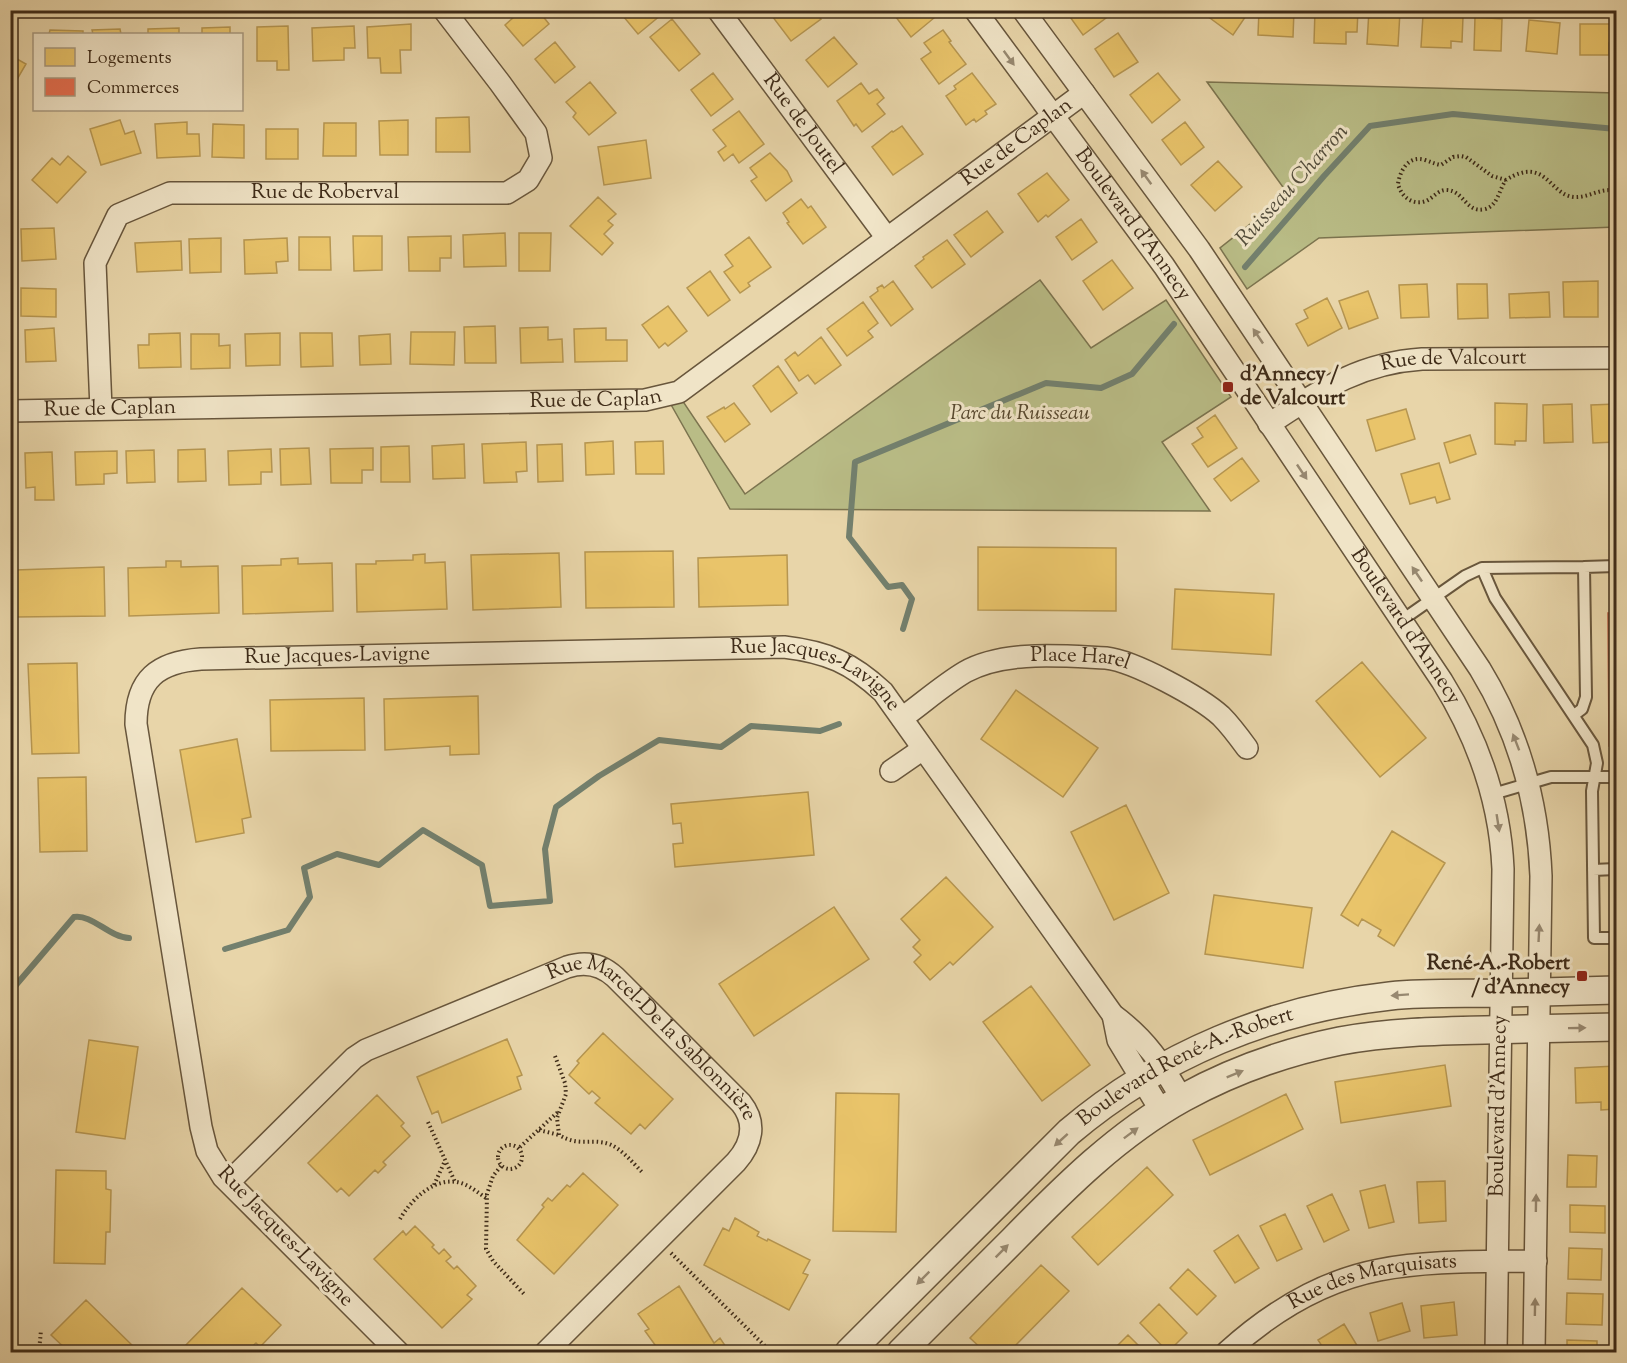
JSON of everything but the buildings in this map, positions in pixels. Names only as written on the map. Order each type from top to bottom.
[{"type":"street","name":"Rue de Roberval","points":[[101,409],[95,263],[118,215],[170,193],[507,193],[528,180],[541,158],[536,133],[444,10]]},
{"type":"street","name":"Rue de Joutel","points":[[718,10],[887,238]]},
{"type":"street","name":"Boulevard d'Annecy","points":[[975,10],[1164,266],[1442,681],[1466,721],[1481,758],[1493,794],[1500,832],[1503,869],[1496,1353]]},
{"type":"street","name":"Boulevard d'Annecy","points":[[1023,10],[1199,249],[1303,402],[1480,669],[1513,733],[1529,784],[1538,832],[1540,858],[1534,1353]]},
{"type":"street","name":"Rue de Caplan","points":[[10,411],[645,400],[679,392],[1084,93]]},
{"type":"street","name":"Rue de Valcourt","points":[[1269,424],[1354,373],[1400,361],[1617,358]]},
{"type":"street","name":"Rue Jacques-Lavigne","points":[[398,1353],[229,1182],[218,1170],[207,1151],[201,1127],[136,724],[140,693],[150,678],[162,668],[179,661],[784,647],[815,651],[846,663],[883,692],[1113,1015],[1134,1030],[1152,1073],[1172,1105]]},
{"type":"street","name":"Place Harel","points":[[902,718],[960,675],[991,662],[1019,657],[1106,658],[1141,669],[1205,704],[1229,724],[1247,748]]},
{"type":"street","points":[[891,771],[923,749]]},
{"type":"street","name":"Rue Marcel-De la Sablonnière","points":[[229,1182],[354,1058],[366,1050],[567,967],[588,964],[603,968],[615,977],[734,1095],[749,1116],[751,1131],[744,1153],[546,1353]]},
{"type":"street","name":"Boulevard René-A.-Robert","points":[[849,1353],[1054,1146],[1097,1109],[1152,1073],[1193,1050],[1249,1027],[1324,1006],[1391,996],[1617,990]]},
{"type":"street","name":"Boulevard René-A.-Robert","points":[[901,1353],[1065,1188],[1101,1155],[1172,1105],[1225,1077],[1265,1061],[1341,1041],[1406,1032],[1617,1027]]},
{"type":"street","name":"Rue des Marquisats","points":[[1227,1353],[1256,1328],[1290,1305],[1356,1275],[1391,1268],[1536,1261]]},
{"type":"lane","points":[[1402,620],[1472,571],[1482,568],[1492,566],[1617,566]]},
{"type":"lane","points":[[1574,715],[1582,709],[1586,698],[1584,567]]},
{"type":"lane","points":[[1482,568],[1486,582],[1495,597],[1593,745],[1597,763],[1592,791],[1594,938],[1617,938]]},
{"type":"lane","points":[[1493,794],[1551,777],[1617,777]]},
{"type":"lane","points":[[1593,870],[1617,869]]},
{"type":"path","points":[[1506,180],[1493,205],[1483,210],[1471,208],[1460,195],[1446,190],[1441,190],[1427,200],[1415,202],[1402,194],[1398,184],[1403,167],[1413,160],[1424,160],[1441,165],[1457,156],[1466,157],[1492,177],[1506,180],[1520,174],[1537,173],[1550,180],[1562,192],[1575,197],[1607,189],[1617,191]]},
{"type":"path","points":[[555,1056],[565,1083],[566,1094],[558,1118],[559,1135]]},
{"type":"path","points":[[520,1148],[560,1110]]},
{"type":"path","points":[[428,1122],[438,1142],[444,1162],[455,1182]]},
{"type":"path","points":[[539,1130],[559,1135],[568,1141],[607,1143],[617,1148],[642,1172]]},
{"type":"path","points":[[501,1166],[497,1157],[500,1150],[511,1145],[520,1148]]},
{"type":"path","points":[[501,1166],[514,1168],[521,1164],[520,1148]]},
{"type":"path","points":[[400,1219],[408,1205],[434,1185],[444,1162]]},
{"type":"path","points":[[501,1166],[493,1176],[487,1198],[486,1249],[493,1261],[524,1294]]},
{"type":"path","points":[[434,1185],[455,1182],[468,1186],[487,1198]]},
{"type":"path","points":[[658,1240],[769,1350]]},
{"type":"path","points":[[39,1353],[41,1330]]},
{"type":"green space","points":[[1207,82],[1616,93],[1616,227],[1319,238],[1247,289],[1220,248],[1288,194]]},
{"type":"green space","name":"Parc du Ruisseau","points":[[1040,280],[1091,348],[1166,300],[1231,397],[1162,442],[1210,511],[730,509],[665,394],[674,388],[745,494]]},
{"type":"waterway","name":"Ruisseau Charron","points":[[1245,267],[1370,126],[1453,114],[1616,129]]},
{"type":"waterway","name":"Ruisseau Charron","points":[[903,629],[912,599],[902,585],[888,587],[849,537],[855,462],[1046,383],[1101,388],[1132,374],[1174,324]]},
{"type":"waterway","name":"Ruisseau Charron","points":[[225,949],[288,930],[310,897],[304,868],[337,854],[379,865],[423,830],[482,865],[490,906],[550,901],[545,849],[556,807],[599,776],[659,740],[721,747],[751,726],[820,731],[839,724]]},
{"type":"waterway","name":"Ruisseau Charron","points":[[10,992],[74,917],[87,919],[115,934],[129,938]]},
{"type":"place","name":"d'Annecy / de Valcourt","points":[[1228,387]]},
{"type":"place","name":"René-A.-Robert / d'Annecy","points":[[1582,976]]}]
